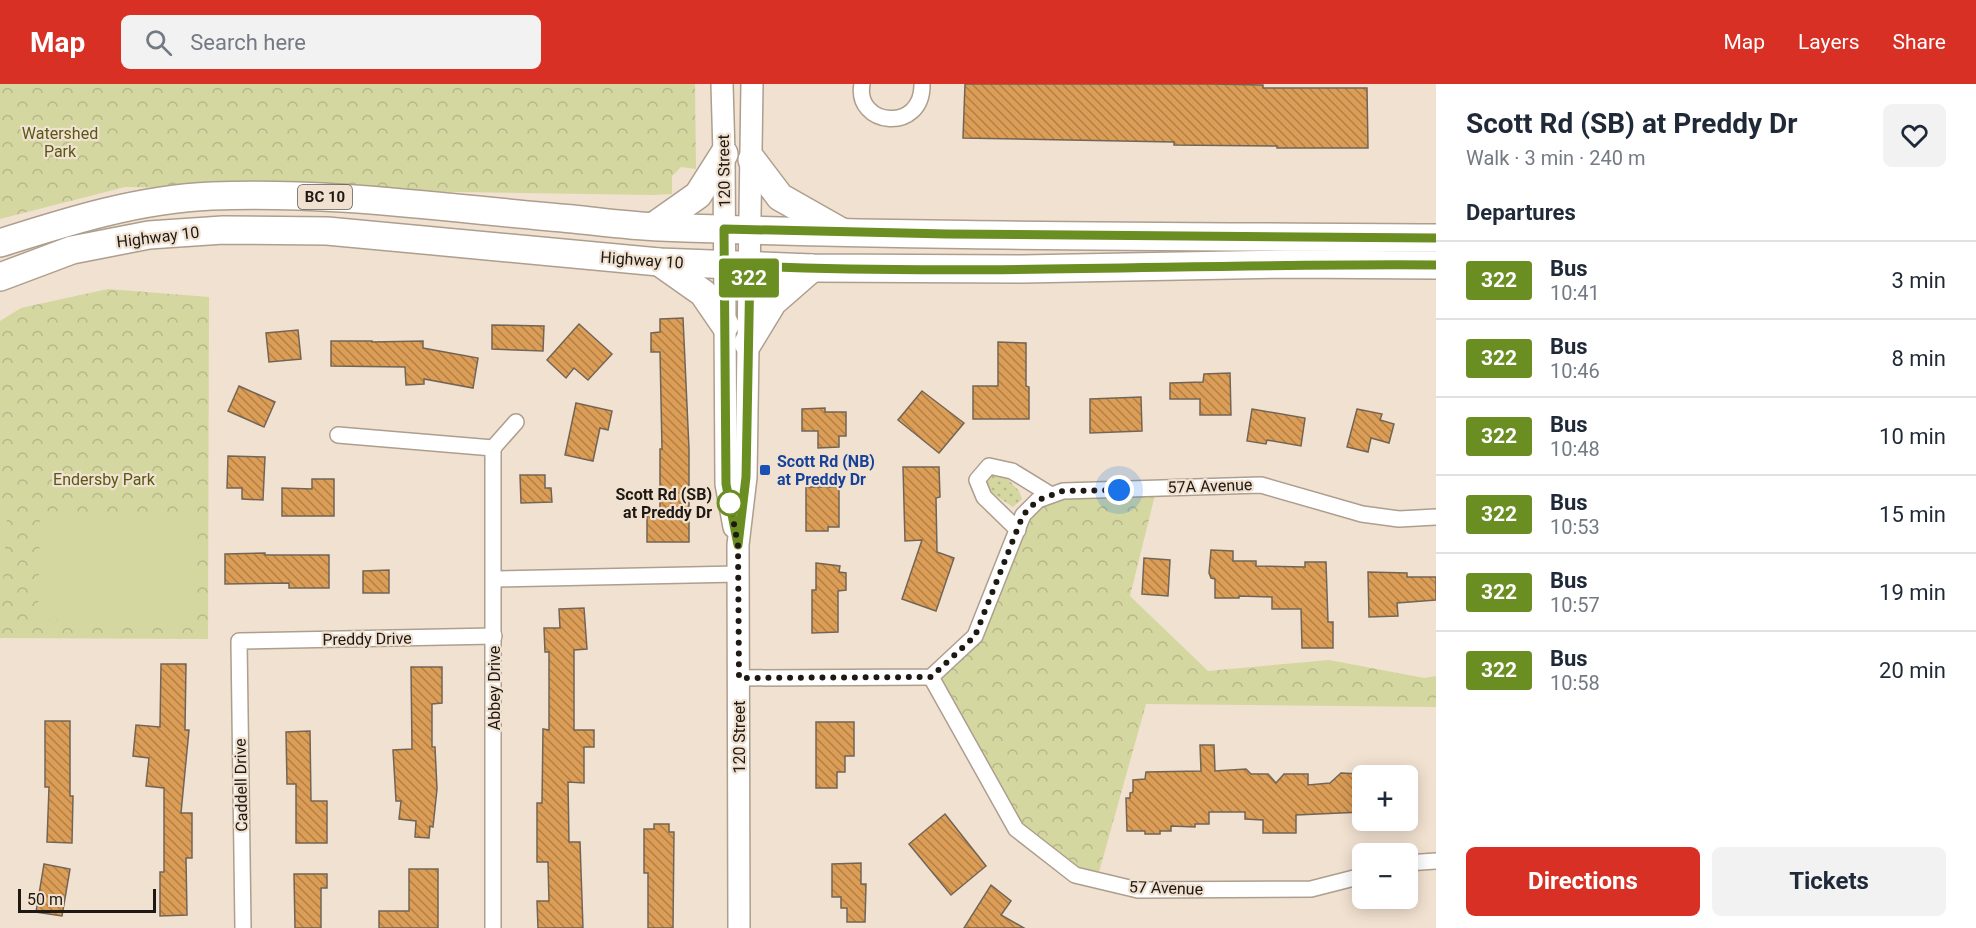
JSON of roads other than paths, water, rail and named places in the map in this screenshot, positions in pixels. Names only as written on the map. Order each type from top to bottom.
[{"type":"highway","points":[[654,226],[698,195],[724,154]]},
{"type":"highway","points":[[753,160],[780,197],[843,233]]},
{"type":"highway","name":"Highway 10","points":[[0,243],[72,220],[140,204],[210,196],[313,196],[654,226],[737,230],[1436,238]]},
{"type":"highway","name":"Highway 10","points":[[0,277],[72,250],[149,235],[223,230],[327,231],[659,262],[812,268],[1023,269],[1289,264],[1436,265]]},
{"type":"highway","points":[[659,262],[703,293],[725,325]]},
{"type":"highway","points":[[748,343],[774,302],[812,268]]},
{"type":"street","name":"120 Street","points":[[722,84],[724,154],[737,230],[737,265],[748,343],[746,477],[738,545],[739,928]]},
{"type":"street","name":"120 Street","points":[[737,230],[753,160],[752,84]]},
{"type":"street","points":[[862,84],[863,98],[867,107],[875,116],[888,119],[903,117],[912,112],[919,103],[922,84]]},
{"type":"street","name":"120 Street","points":[[737,265],[725,325],[726,484],[738,545]]},
{"type":"street","points":[[338,435],[493,448],[516,422]]},
{"type":"street","name":"Abbey Drive","points":[[493,448],[493,928]]},
{"type":"street","points":[[1018,530],[984,497],[977,480],[988,466],[1012,471],[1051,495]]},
{"type":"street","name":"57A Avenue","points":[[931,677],[975,636],[1023,515],[1038,500],[1063,491],[1261,485],[1362,514],[1399,519],[1436,517]]},
{"type":"street","points":[[494,579],[738,574]]},
{"type":"street","name":"Preddy Drive","points":[[239,641],[494,636]]},
{"type":"street","name":"Caddell Drive","points":[[239,641],[243,928]]},
{"type":"street","points":[[739,678],[931,677]]},
{"type":"street","name":"57 Avenue","points":[[931,677],[1016,828],[1075,875],[1138,890],[1311,890],[1352,879]]},
{"type":"street","points":[[1418,862],[1436,861]]},
{"type":"place","name":"Scott Rd (NB) at Preddy Dr","points":[[765,470]]},
{"type":"place","name":"Scott Rd (SB) at Preddy Dr","points":[[730,503]]},
{"type":"park label","name":"Watershed Park","points":[[60,142]]},
{"type":"park label","name":"Endersby Park","points":[[104,479]]}]
